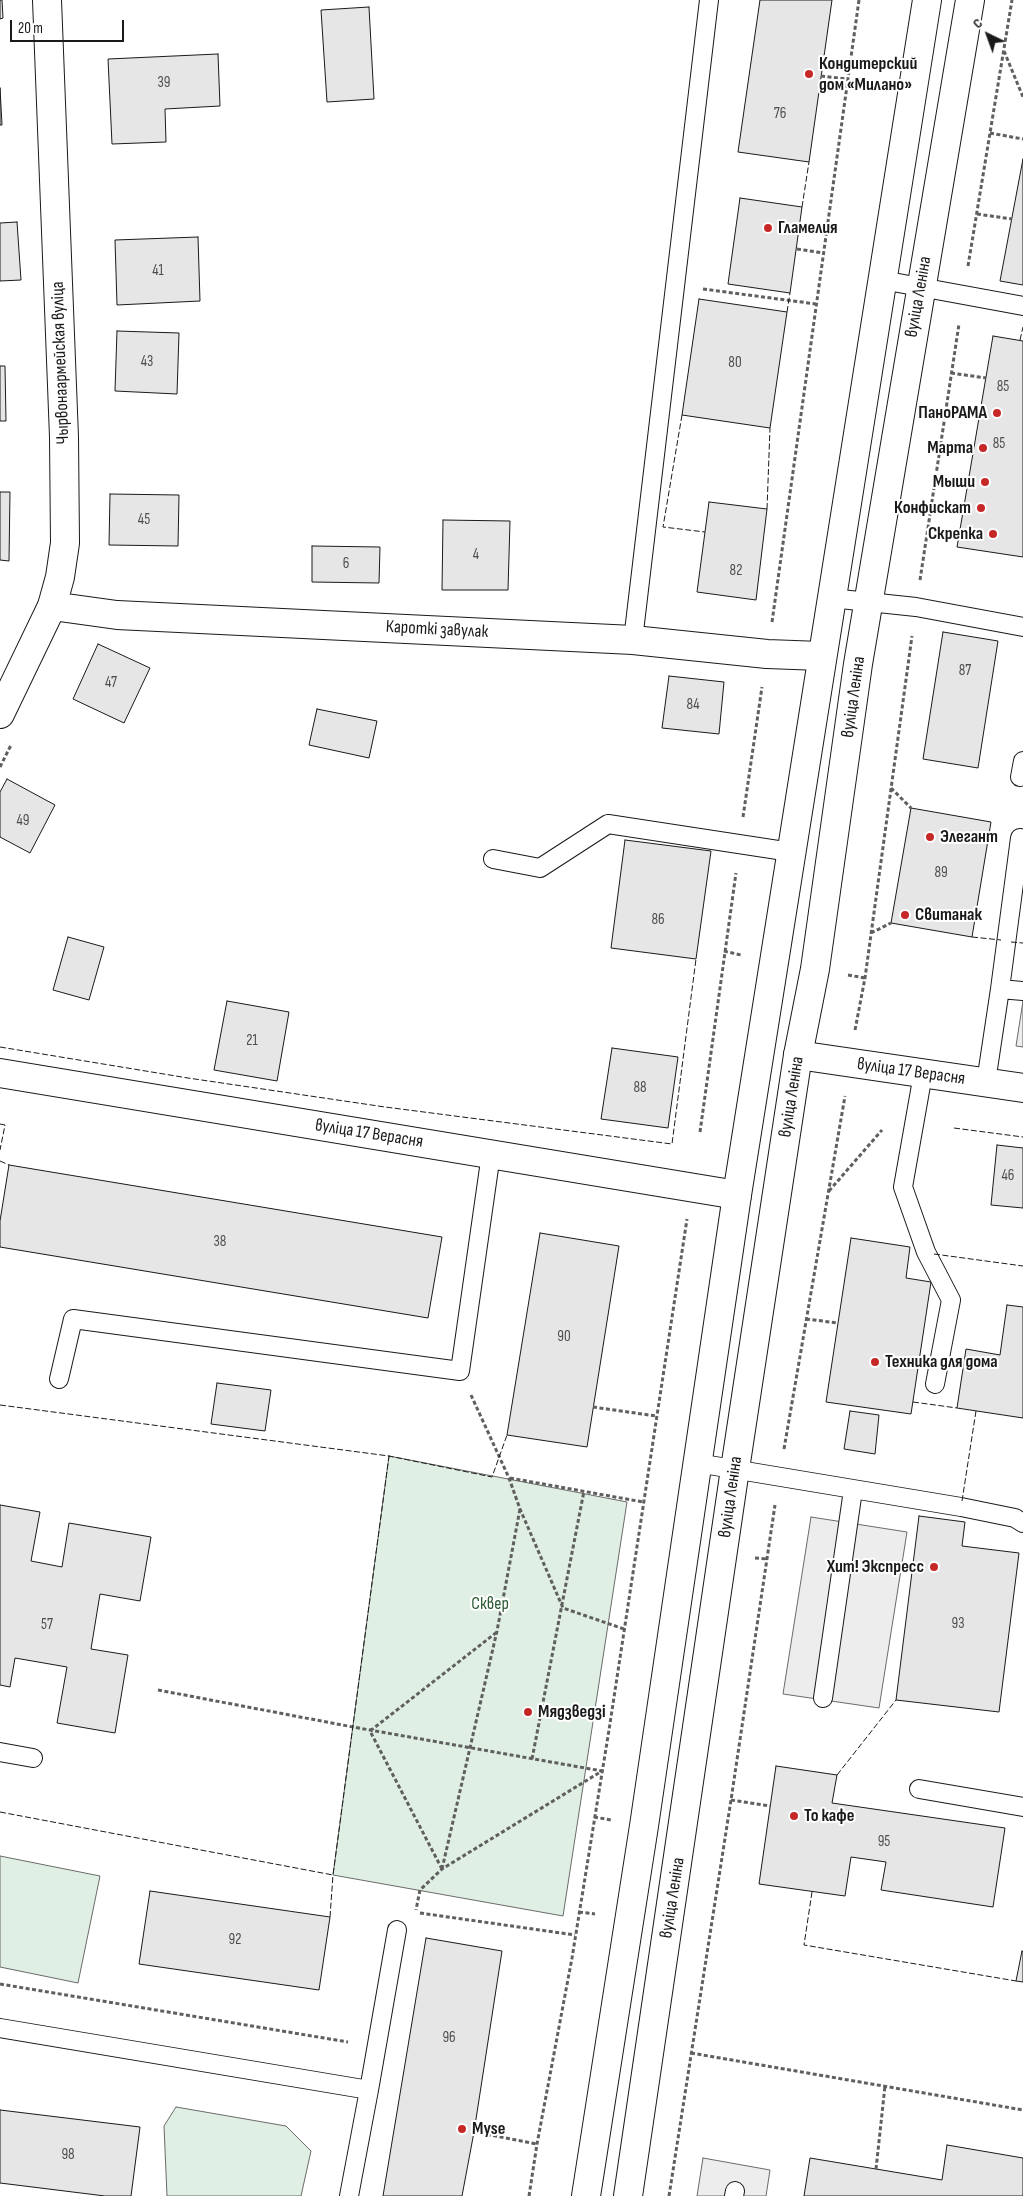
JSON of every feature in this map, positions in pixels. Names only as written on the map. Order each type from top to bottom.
[{"type":"main road","name":"Чырвонаармейская вуліца","points":[[0,714],[52,606],[60,576],[64,543],[64,437],[47,0]]},
{"type":"main road","points":[[586,2196],[644,1826],[737,1195],[821,656],[927,0]]},
{"type":"main road","name":"вуліца Леніна","points":[[628,2196],[735,1469],[798,1055],[814,969],[858,664],[970,0]]},
{"type":"main road","name":"Кароткі завулак","points":[[52,606],[117,615],[633,640],[766,654],[821,656],[858,664]]},
{"type":"main road","name":"вуліца 17 Верасня","points":[[761,1050],[1023,1088]]},
{"type":"main road","name":"вуліца 17 Верасня","points":[[0,1073],[776,1200]]},
{"type":"lane","points":[[633,640],[709,0]]},
{"type":"lane","points":[[882,280],[1023,306]]},
{"type":"lane","points":[[831,598],[916,607],[1023,627]]},
{"type":"lane","points":[[493,859],[540,868],[608,824],[791,852]]},
{"type":"lane","points":[[986,1082],[1020,838]]},
{"type":"lane","points":[[1000,989],[1023,991]]},
{"type":"lane","points":[[923,1074],[903,1187],[926,1252],[951,1300],[935,1384]]},
{"type":"lane","points":[[59,1379],[73,1319],[460,1371],[491,1154]]},
{"type":"lane","points":[[697,1463],[853,1490],[961,1506],[1015,1518],[1023,1524]]},
{"type":"lane","points":[[823,1698],[853,1490]]},
{"type":"lane","points":[[0,1752],[33,1758]]},
{"type":"lane","points":[[919,1789],[1023,1807]]},
{"type":"lane","points":[[349,2196],[397,1930]]},
{"type":"lane","points":[[0,2028],[369,2090]]},
{"type":"path","points":[[700,1132],[858,0]]},
{"type":"path","points":[[669,2196],[732,1800],[779,1477],[871,933],[916,607],[963,295],[1012,0]]},
{"type":"path","points":[[1004,50],[1023,97]]},
{"type":"path","points":[[821,76],[847,79]]},
{"type":"path","points":[[990,133],[1023,139]]},
{"type":"path","points":[[976,214],[1012,219]]},
{"type":"path","points":[[797,250],[824,253]]},
{"type":"path","points":[[676,285],[816,304]]},
{"type":"path","points":[[952,374],[986,378]]},
{"type":"path","points":[[932,505],[963,510]]},
{"type":"path","points":[[891,788],[911,808]]},
{"type":"path","points":[[871,933],[891,923]]},
{"type":"path","points":[[828,1192],[885,1126]]},
{"type":"path","points":[[529,2196],[602,1771],[688,1211]]},
{"type":"path","points":[[806,1319],[838,1323]]},
{"type":"path","points":[[460,1371],[509,1478],[520,1509],[563,1608],[624,1629]]},
{"type":"path","points":[[593,1407],[656,1416]]},
{"type":"path","points":[[509,1478],[643,1502]]},
{"type":"path","points":[[532,1758],[563,1608],[584,1491]]},
{"type":"path","points":[[442,1869],[497,1632],[520,1509]]},
{"type":"path","points":[[370,1730],[497,1632]]},
{"type":"path","points":[[158,1690],[602,1771]]},
{"type":"path","points":[[370,1730],[442,1869]]},
{"type":"path","points":[[575,1935],[416,1912],[420,1890],[442,1869],[602,1771]]},
{"type":"path","points":[[732,1800],[770,1806]]},
{"type":"path","points":[[0,1984],[256,2028],[375,2046]]},
{"type":"path","points":[[691,2053],[1023,2110]]},
{"type":"path","points":[[876,2169],[885,2086]]},
{"type":"path","points":[[474,2132],[537,2144]]},
{"type":"green space","name":"Сквер","points":[[389,1456],[627,1502],[563,1916],[333,1875]]},
{"type":"green space","points":[[0,1856],[100,1876],[78,1983],[0,1967]]},
{"type":"green space","points":[[176,2107],[286,2126],[311,2151],[301,2196],[167,2196],[164,2126]]},
{"type":"shaded area","points":[[1023,1001],[1023,1047],[1016,1046]]},
{"type":"shaded area","points":[[811,1517],[907,1532],[879,1708],[783,1694]]},
{"type":"shaded area","points":[[703,2158],[770,2170],[766,2196],[697,2196]]},
{"type":"building","points":[[0,0],[2,0],[3,18],[0,19]]},
{"type":"building","points":[[760,0],[832,0],[809,162],[738,152]]},
{"type":"building","points":[[369,7],[374,99],[327,102],[321,10]]},
{"type":"building","points":[[218,54],[220,106],[165,109],[166,142],[112,144],[108,59]]},
{"type":"building","points":[[0,88],[2,125],[0,125]]},
{"type":"building","points":[[1023,159],[1023,285],[1000,281]]},
{"type":"building","name":"Гламелия","points":[[740,198],[802,207],[790,293],[728,284]]},
{"type":"building","points":[[17,222],[21,280],[0,281],[0,223]]},
{"type":"building","points":[[198,237],[200,301],[117,305],[115,240]]},
{"type":"building","points":[[699,299],[787,312],[770,428],[682,415]]},
{"type":"building","points":[[117,331],[179,333],[177,394],[115,391]]},
{"type":"building","points":[[993,336],[1023,341],[1023,557],[957,547]]},
{"type":"building","points":[[0,366],[5,366],[6,421],[0,421]]},
{"type":"building","points":[[0,492],[10,492],[9,561],[0,560]]},
{"type":"building","points":[[110,494],[179,495],[178,546],[109,545]]},
{"type":"building","points":[[709,502],[767,509],[756,600],[697,592]]},
{"type":"building","points":[[443,520],[510,521],[508,590],[442,590]]},
{"type":"building","points":[[312,546],[380,547],[379,583],[312,582]]},
{"type":"building","points":[[943,632],[998,641],[978,768],[923,759]]},
{"type":"building","points":[[98,644],[150,668],[124,723],[73,699]]},
{"type":"building","points":[[669,676],[724,682],[719,734],[662,728]]},
{"type":"building","points":[[317,709],[377,721],[369,758],[309,745]]},
{"type":"building","points":[[7,779],[55,805],[30,853],[0,837],[0,792]]},
{"type":"building","points":[[911,808],[991,822],[972,937],[891,923]]},
{"type":"building","points":[[625,840],[711,851],[696,959],[611,948]]},
{"type":"building","points":[[68,937],[104,947],[89,1000],[53,990]]},
{"type":"building","points":[[227,1001],[289,1012],[277,1081],[214,1070]]},
{"type":"building","points":[[612,1048],[678,1057],[668,1128],[601,1119]]},
{"type":"building","points":[[997,1145],[1023,1148],[1023,1208],[991,1205]]},
{"type":"building","points":[[9,1165],[442,1237],[428,1318],[0,1247],[0,1221]]},
{"type":"building","points":[[540,1233],[619,1246],[587,1447],[507,1435]]},
{"type":"building","name":"Техника для дома","points":[[851,1238],[910,1247],[906,1278],[931,1282],[911,1414],[826,1402]]},
{"type":"building","points":[[1007,1305],[1023,1307],[1023,1418],[957,1408],[966,1349],[1000,1355]]},
{"type":"building","points":[[217,1383],[271,1390],[265,1431],[211,1424]]},
{"type":"building","points":[[850,1411],[879,1415],[875,1454],[844,1449]]},
{"type":"building","points":[[0,1505],[40,1512],[31,1561],[62,1567],[69,1523],[151,1537],[140,1601],[100,1594],[91,1649],[128,1655],[115,1733],[57,1723],[67,1667],[15,1658],[10,1687],[0,1685]]},
{"type":"building","points":[[919,1516],[965,1522],[962,1546],[1019,1553],[999,1712],[896,1700]]},
{"type":"building","points":[[776,1766],[837,1775],[832,1803],[1005,1828],[993,1907],[881,1890],[886,1862],[851,1857],[845,1896],[759,1884]]},
{"type":"building","points":[[150,1891],[330,1917],[319,1990],[139,1964]]},
{"type":"building","points":[[426,1938],[502,1951],[474,2132],[462,2196],[383,2196]]},
{"type":"building","points":[[1023,1952],[1023,1982],[1016,1981]]},
{"type":"building","points":[[0,2110],[140,2127],[131,2196],[105,2196],[0,2183]]},
{"type":"building","points":[[947,2145],[1023,2158],[1023,2196],[804,2196],[810,2158],[942,2180]]},
{"type":"fence","points":[[802,207],[809,162]]},
{"type":"fence","points":[[787,312],[790,293]]},
{"type":"fence","points":[[1020,340],[1023,327]]},
{"type":"fence","points":[[682,415],[663,527],[705,532]]},
{"type":"fence","points":[[767,509],[770,428]]},
{"type":"fence","points":[[972,937],[1001,940]]},
{"type":"fence","points":[[1011,942],[1023,943]]},
{"type":"fence","points":[[0,1047],[188,1078],[385,1107],[672,1144],[696,959]]},
{"type":"fence","points":[[0,1124],[5,1125],[0,1150]]},
{"type":"fence","points":[[954,1128],[1023,1137]]},
{"type":"fence","points":[[0,1161],[9,1165]]},
{"type":"fence","points":[[934,1254],[1023,1266]]},
{"type":"fence","points":[[913,1402],[957,1408]]},
{"type":"fence","points":[[0,1405],[389,1456],[492,1477],[507,1435]]},
{"type":"fence","points":[[962,1501],[976,1411]]},
{"type":"fence","points":[[0,1812],[333,1875],[389,1456]]},
{"type":"fence","points":[[837,1775],[896,1700]]},
{"type":"fence","points":[[330,1917],[333,1875]]},
{"type":"fence","points":[[812,1892],[804,1945],[1016,1981]]},
{"type":"place","name":"Кондитерский дом «Милано»","points":[[809,74]]},
{"type":"place","name":"Гламелия","points":[[768,228]]},
{"type":"place","name":"ПаноРАМА","points":[[997,413]]},
{"type":"place","name":"Марта","points":[[983,448]]},
{"type":"place","name":"Мыши","points":[[985,482]]},
{"type":"place","name":"Конфискат","points":[[981,508]]},
{"type":"place","name":"Скрепка","points":[[993,534]]},
{"type":"place","name":"Элегант","points":[[930,837]]},
{"type":"place","name":"Свитанак","points":[[905,915]]},
{"type":"place","name":"Техника для дома","points":[[875,1362]]},
{"type":"place","name":"Хит! Экспресс","points":[[934,1567]]},
{"type":"place","name":"Мядзведзі","points":[[528,1712]]},
{"type":"place","name":"То кафе","points":[[794,1816]]},
{"type":"place","name":"Myse","points":[[462,2129]]}]
